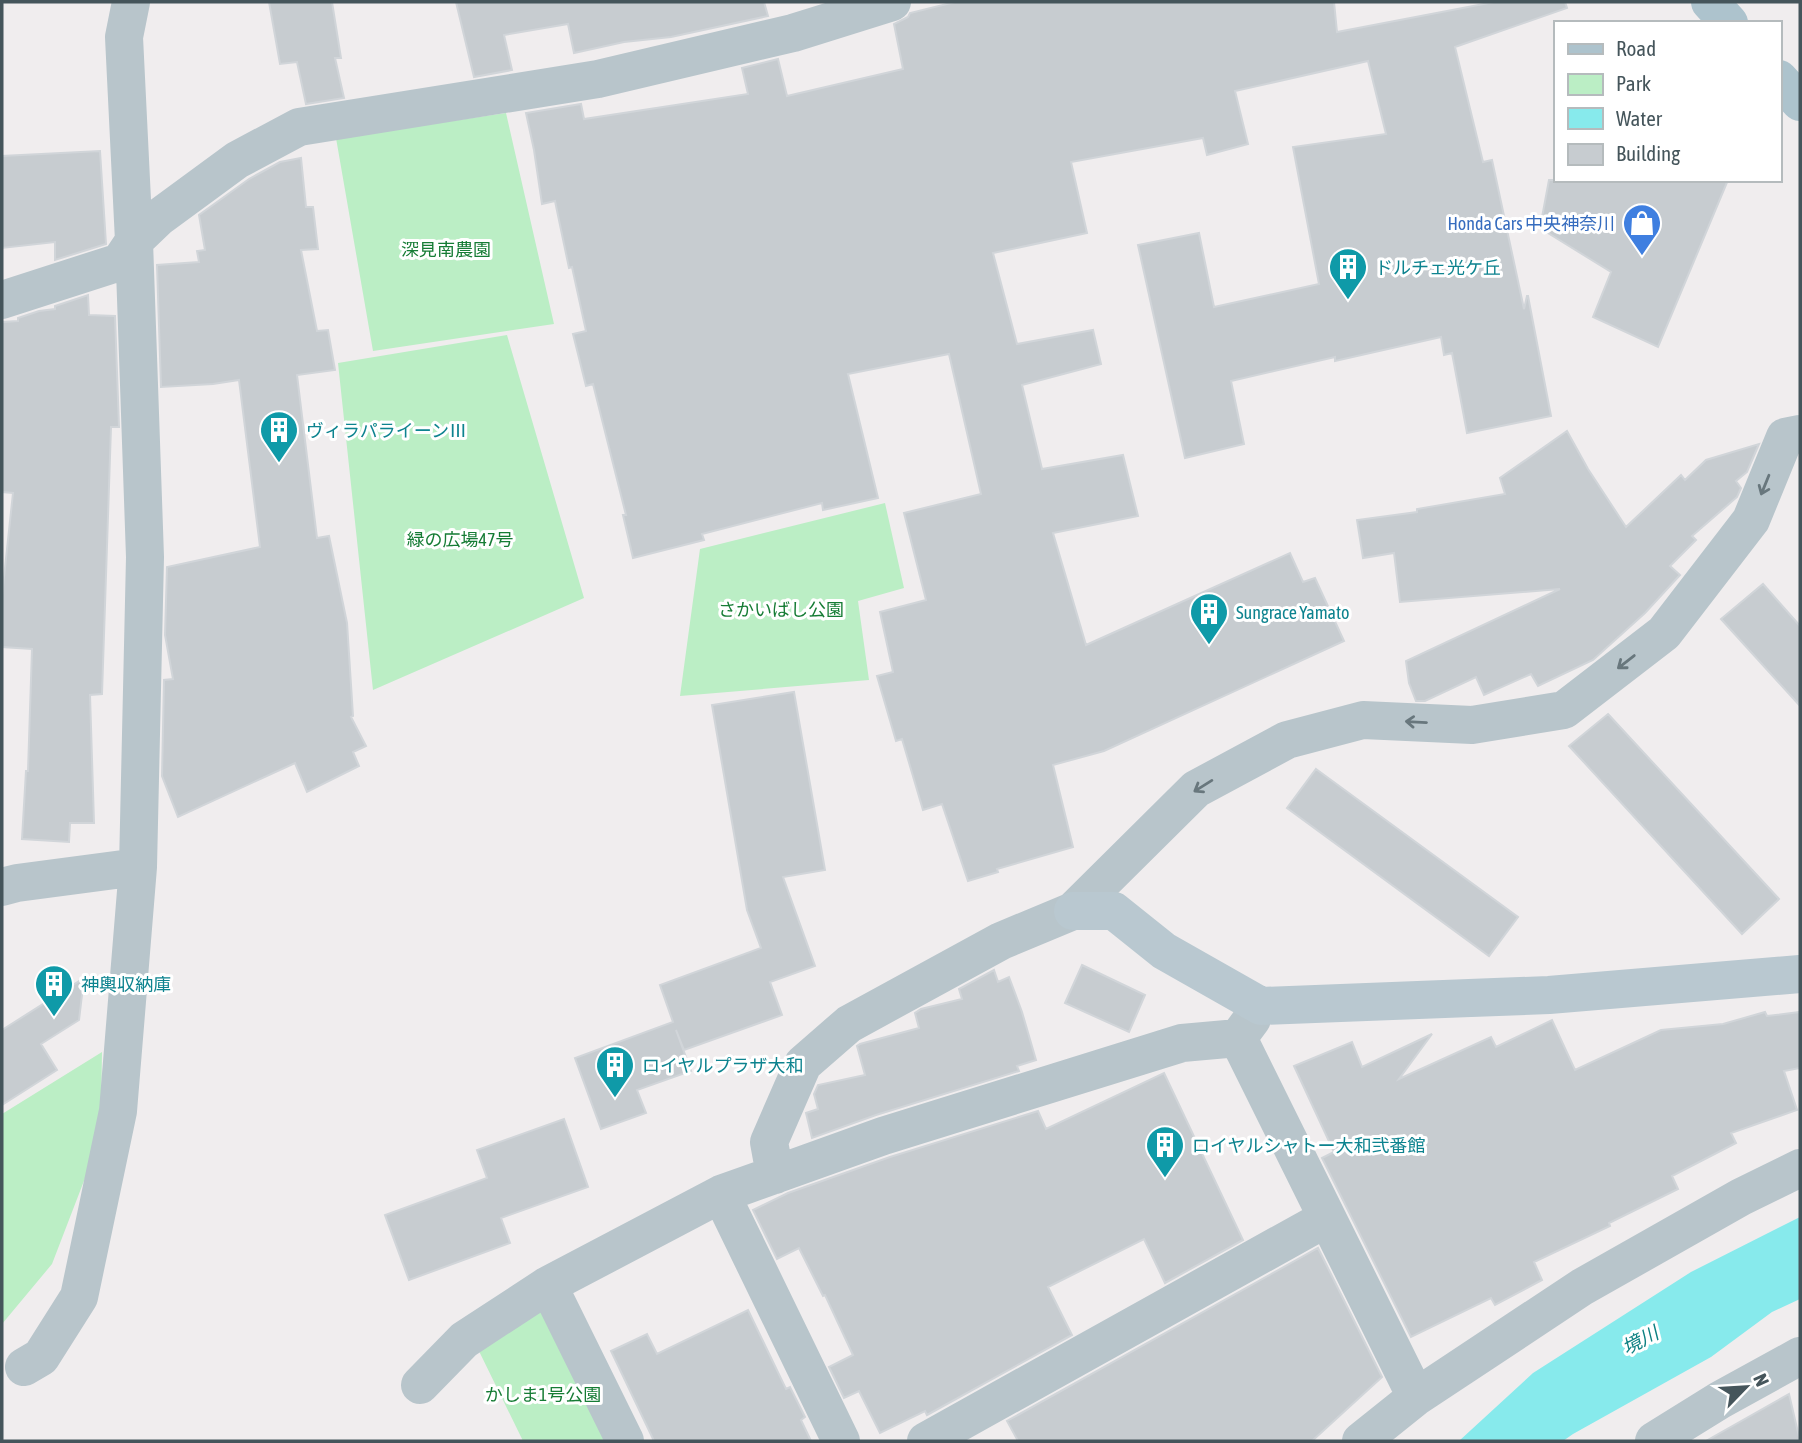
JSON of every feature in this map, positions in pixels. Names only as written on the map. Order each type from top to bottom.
[{"type":"main road","points":[[1710,2],[1727,21]]},
{"type":"main road","points":[[1781,81],[1800,102]]},
{"type":"street","points":[[24,1367],[41,1357],[79,1297],[118,1111],[138,867],[145,557],[124,37],[131,2]]},
{"type":"street","points":[[2,300],[120,262],[134,241],[158,218],[237,160],[299,127],[598,79],[793,33],[892,2]]},
{"type":"street","points":[[775,1175],[769,1142],[803,1064],[849,1024],[1001,941],[1073,911],[1196,789],[1287,740],[1363,720],[1472,725],[1564,709],[1664,633],[1751,520],[1785,437],[1800,434]]},
{"type":"street","points":[[2,887],[138,867]]},
{"type":"street","points":[[1073,911],[1114,911],[1164,951],[1261,1006],[1549,995],[1800,974]]},
{"type":"street","points":[[1238,1038],[1261,1006]]},
{"type":"street","points":[[420,1385],[464,1340],[548,1285],[721,1195],[883,1136],[1182,1042],[1238,1038]]},
{"type":"street","points":[[1238,1038],[1416,1397]]},
{"type":"street","points":[[1361,1441],[1416,1397],[1583,1287],[1741,1196],[1800,1168]]},
{"type":"street","points":[[721,1195],[841,1441]]},
{"type":"street","points":[[926,1441],[1328,1219]]},
{"type":"street","points":[[548,1285],[625,1441]]},
{"type":"street","points":[[1654,1441],[1720,1399],[1800,1356]]},
{"type":"green space","name":"深見南農園","points":[[506,113],[554,324],[373,351],[336,138]]},
{"type":"green space","name":"緑の広場47号","points":[[507,335],[584,598],[373,690],[338,363]]},
{"type":"green space","name":"さかいばし公園","points":[[885,503],[904,588],[858,601],[869,680],[680,696],[700,549]]},
{"type":"green space","points":[[102,1052],[101,1115],[87,1173],[52,1264],[2,1324],[2,1114]]},
{"type":"green space","name":"かしま1号公園","points":[[541,1305],[609,1441],[523,1441],[477,1347]]},
{"type":"water","name":"境川","points":[[1800,1217],[1800,1299],[1772,1312],[1711,1357],[1563,1441],[1459,1441],[1533,1373],[1691,1272]]},
{"type":"building","points":[[269,2],[332,2],[341,58],[335,58],[344,98],[306,104],[297,62],[280,64]]},
{"type":"building","points":[[456,2],[764,2],[768,16],[671,37],[624,42],[574,53],[568,24],[504,35],[512,70],[474,77]]},
{"type":"building","points":[[955,2],[1334,2],[1337,32],[1494,2],[1565,2],[1567,8],[1455,47],[1483,162],[1492,160],[1524,309],[1528,296],[1551,416],[1467,433],[1452,353],[1444,355],[1441,337],[1335,361],[1335,357],[1231,381],[1244,444],[1185,458],[1138,245],[1199,233],[1214,307],[1319,284],[1293,147],[1386,134],[1368,61],[1235,91],[1248,144],[1207,155],[1203,138],[1071,162],[1087,233],[993,253],[1017,344],[1093,330],[1101,364],[1022,385],[1042,469],[1123,455],[1138,516],[1053,533],[1086,645],[1290,553],[1303,582],[1315,578],[1344,641],[1104,751],[1053,765],[1073,847],[997,869],[998,872],[968,881],[942,804],[923,810],[902,739],[896,741],[877,676],[893,672],[880,612],[926,600],[904,513],[981,494],[949,354],[848,374],[878,498],[823,510],[822,503],[702,534],[704,540],[633,558],[623,515],[626,515],[593,384],[586,386],[573,334],[586,331],[572,267],[569,268],[555,201],[542,204],[526,113],[581,104],[584,119],[748,94],[742,68],[778,59],[787,96],[903,69],[894,24],[908,17],[910,13]]},
{"type":"building","points":[[100,151],[106,244],[55,260],[55,242],[2,248],[2,156]]},
{"type":"building","points":[[301,158],[306,207],[313,207],[318,249],[301,250],[317,331],[328,330],[335,370],[297,375],[317,538],[329,536],[347,623],[351,717],[366,746],[353,752],[359,766],[307,792],[295,763],[178,817],[162,776],[164,680],[173,679],[165,635],[167,567],[260,547],[239,380],[161,387],[157,265],[199,262],[197,251],[205,250],[199,215],[249,179],[280,162]]},
{"type":"building","name":"Honda Cars 中央神奈川","points":[[1549,180],[1727,182],[1658,347],[1593,317],[1611,272],[1540,228]]},
{"type":"building","points":[[88,295],[89,315],[115,316],[119,427],[111,427],[102,694],[90,695],[94,823],[70,823],[69,842],[22,839],[28,771],[32,649],[2,647],[2,596],[13,493],[2,492],[2,322],[18,321],[18,318],[55,309],[55,306]]},
{"type":"building","points":[[1567,431],[1626,527],[1681,475],[1685,480],[1706,460],[1759,444],[1747,472],[1736,481],[1741,488],[1737,497],[1692,536],[1696,540],[1670,566],[1680,575],[1645,613],[1593,660],[1538,686],[1531,674],[1484,695],[1476,677],[1425,701],[1416,701],[1409,683],[1406,661],[1560,589],[1400,602],[1394,553],[1363,558],[1357,520],[1417,512],[1417,509],[1505,494],[1500,478]]},
{"type":"building","points":[[1763,584],[1800,626],[1800,706],[1721,619]]},
{"type":"building","points":[[794,692],[825,870],[783,877],[815,966],[770,982],[782,1015],[684,1050],[676,1030],[691,1071],[637,1090],[646,1113],[601,1129],[575,1058],[673,1022],[660,985],[761,948],[747,910],[712,705]]},
{"type":"building","points":[[1608,714],[1779,899],[1742,934],[1569,746]]},
{"type":"building","points":[[1316,769],[1518,917],[1489,956],[1287,808]]},
{"type":"building","points":[[1082,965],[1145,995],[1129,1032],[1065,1003]]},
{"type":"building","points":[[994,970],[998,982],[1009,977],[1036,1060],[1017,1066],[1019,1071],[876,1115],[812,1138],[806,1113],[818,1109],[814,1094],[818,1085],[865,1075],[857,1046],[919,1028],[915,1013],[921,1009],[962,999],[959,989]]},
{"type":"building","points":[[84,978],[79,1020],[41,1044],[57,1070],[2,1105],[2,1030]]},
{"type":"building","points":[[1765,1012],[1767,1016],[1800,1012],[1800,1068],[1784,1071],[1797,1110],[1731,1133],[1736,1143],[1672,1176],[1678,1189],[1609,1223],[1610,1226],[1534,1262],[1542,1280],[1495,1305],[1491,1298],[1411,1337],[1322,1158],[1334,1152],[1294,1066],[1352,1042],[1362,1067],[1432,1034],[1399,1079],[1491,1037],[1496,1047],[1552,1020],[1575,1070],[1661,1030],[1723,1024]]},
{"type":"building","points":[[1164,1073],[1243,1240],[1165,1283],[1144,1239],[1048,1287],[1072,1335],[927,1415],[925,1411],[880,1433],[859,1391],[844,1398],[829,1367],[853,1355],[799,1248],[777,1259],[753,1210],[788,1193],[890,1157],[1038,1111],[1046,1129]]},
{"type":"building","points":[[564,1119],[588,1187],[501,1218],[510,1243],[409,1280],[385,1215],[487,1178],[477,1150]]},
{"type":"building","points":[[1318,1248],[1382,1377],[1312,1441],[1018,1441],[1007,1421]]},
{"type":"building","points":[[748,1310],[786,1389],[790,1387],[805,1417],[801,1420],[811,1441],[654,1441],[611,1351],[647,1334],[657,1354]]},
{"type":"building","points":[[1789,1394],[1800,1441],[1706,1441]]},
{"type":"place","name":"Honda Cars 中央神奈川","points":[[1642,257]]},
{"type":"place","name":"ドルチェ光ケ丘","points":[[1348,301]]},
{"type":"place","name":"ヴィラパライーンⅢ","points":[[279,464]]},
{"type":"place","name":"Sungrace Yamato","points":[[1209,646]]},
{"type":"place","name":"神輿収納庫","points":[[54,1018]]},
{"type":"place","name":"ロイヤルプラザ大和","points":[[615,1099]]},
{"type":"place","name":"ロイヤルシャトー大和弐番館","points":[[1165,1179]]}]
